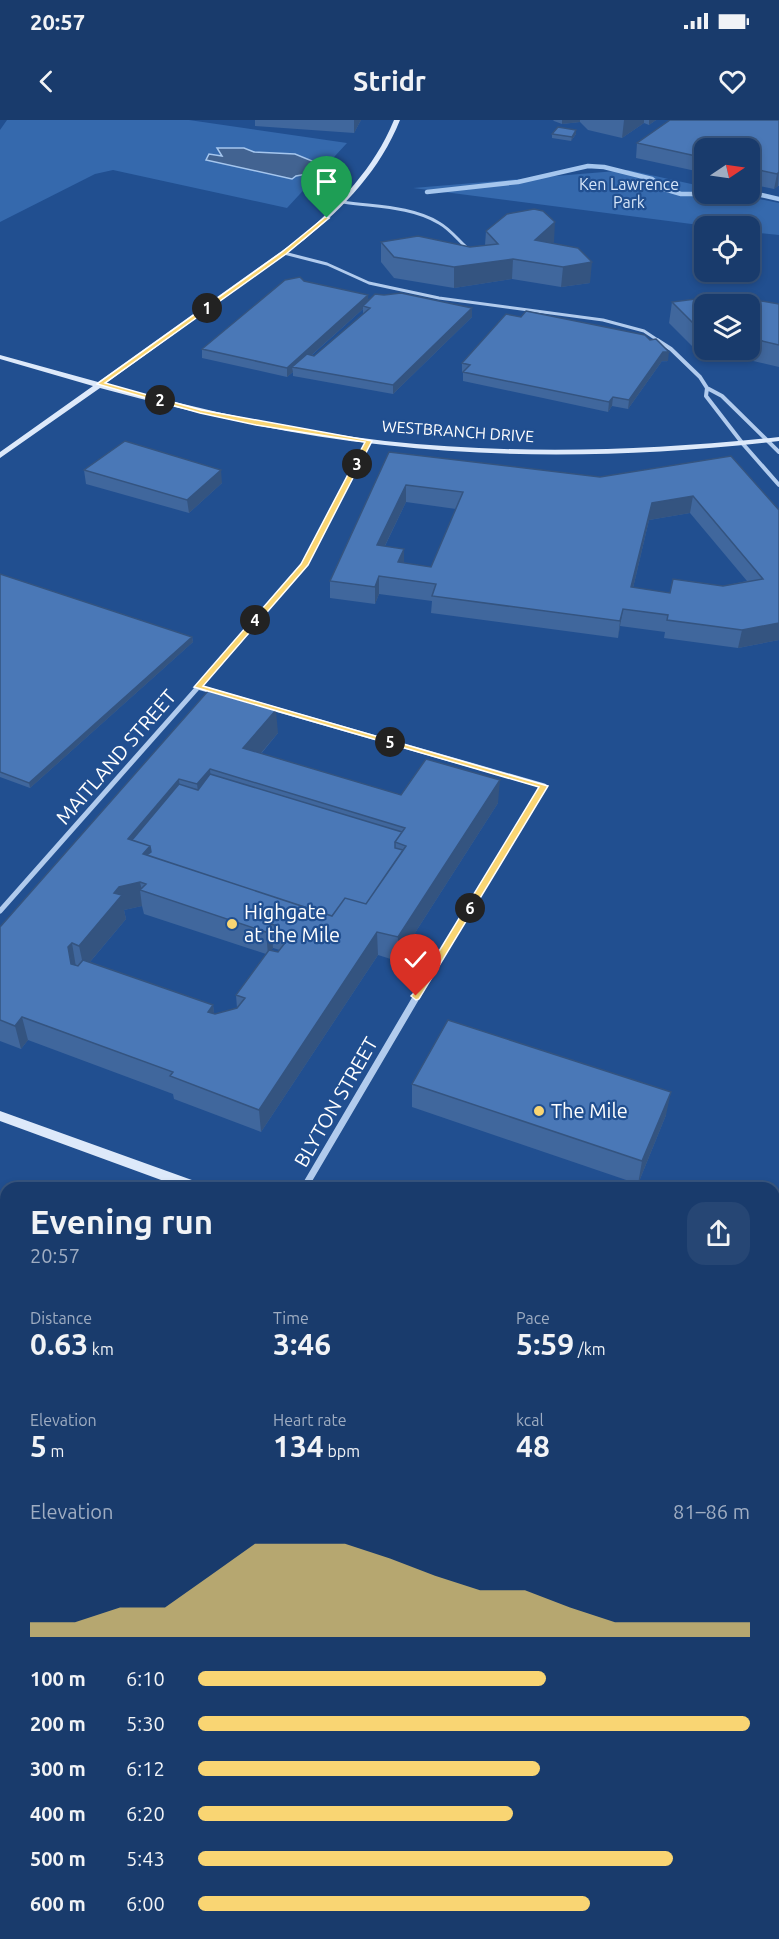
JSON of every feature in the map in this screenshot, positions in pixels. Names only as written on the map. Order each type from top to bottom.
[{"type":"street","points":[[0,456],[284,253],[343,202],[369,172],[382,152],[397,120]]},
{"type":"street","points":[[343,202],[433,219],[467,248]]},
{"type":"street","points":[[284,253],[327,264],[369,283],[439,298],[603,320],[637,328],[655,337],[671,349],[700,377],[707,388],[722,396],[779,452]]},
{"type":"street","name":"WESTBRANCH DRIVE","points":[[0,357],[222,416],[369,441],[441,447],[574,452],[637,451],[742,444],[779,439]]},
{"type":"street","points":[[707,388],[706,396],[742,444],[779,485]]},
{"type":"street","name":"MAITLAND STREET","points":[[0,911],[304,565],[369,441]]},
{"type":"street","name":"BLYTON STREET","points":[[198,687],[544,786],[416,996],[308,1182]]},
{"type":"street","points":[[0,1116],[182,1182]]},
{"type":"green space","points":[[7,120],[189,120],[347,143],[287,208],[113,170],[95,174],[0,222],[0,130]]},
{"type":"green space","name":"Ken Lawrence Park","points":[[628,170],[694,185],[694,204],[760,204],[760,199],[779,203],[779,235],[760,233],[760,216],[694,216],[694,224],[413,188]]},
{"type":"shaded area","points":[[217,148],[244,148],[254,152],[295,154],[317,163],[318,172],[296,176],[292,179],[206,160],[209,154],[222,156]]},
{"type":"building","points":[[670,120],[779,120],[779,172],[777,174],[760,170],[760,138],[694,138],[694,156],[637,143]]},
{"type":"building","points":[[558,127],[576,130],[572,137],[552,134]]},
{"type":"building","points":[[534,209],[543,211],[555,222],[535,240],[578,248],[592,262],[563,267],[513,259],[454,267],[394,257],[381,242],[418,236],[470,247],[498,244],[486,231],[507,214]]},
{"type":"building","points":[[300,277],[304,281],[368,295],[287,368],[202,349],[285,280]]},
{"type":"building","points":[[401,293],[472,308],[393,385],[292,367],[307,354],[314,356],[370,308],[363,306],[375,294]]},
{"type":"building","points":[[694,299],[694,324],[672,302]]},
{"type":"building","points":[[760,301],[779,304],[779,345],[760,340]]},
{"type":"building","points":[[526,311],[645,335],[650,340],[656,339],[669,352],[663,352],[629,400],[613,397],[609,402],[463,372],[470,365],[462,363],[506,314],[521,317]]},
{"type":"building","points":[[125,441],[221,470],[187,500],[84,470]]},
{"type":"building","points":[[389,452],[600,477],[731,456],[779,510],[779,623],[742,630],[667,620],[668,615],[623,609],[620,621],[432,596],[436,584],[379,576],[375,587],[330,581]],"holes":[[[406,485],[463,492],[431,567],[398,562],[404,549],[377,545]],[[693,496],[763,579],[723,586],[673,579],[670,593],[631,587],[652,503]]]},
{"type":"building","points":[[0,574],[192,637],[29,783],[0,772]]},
{"type":"building","name":"Highgate at the Mile","points":[[208,691],[276,710],[243,748],[401,795],[426,759],[500,780],[398,937],[377,932],[259,1110],[170,1076],[173,1072],[22,1017],[15,1026],[0,1020],[0,927]],"holes":[[[210,769],[405,828],[395,842],[406,846],[366,904],[345,898],[332,916],[143,854],[150,846],[128,839],[179,779],[197,784]],[[140,882],[146,884],[140,890],[266,932],[271,924],[278,926],[285,943],[278,952],[269,950],[236,995],[245,998],[237,1008],[215,1014],[208,1012],[213,1005],[83,960],[78,966],[71,964],[68,947],[72,943],[79,946],[122,895],[114,893],[119,887]]]},
{"type":"building","points":[[210,774],[402,832],[395,842],[395,848],[403,850],[366,904],[345,898],[332,916],[147,855],[151,852],[150,846],[132,840],[179,784],[198,790]]},
{"type":"building","name":"The Mile","points":[[448,1020],[671,1092],[642,1161],[412,1084]]},
{"type":"waterway","points":[[427,192],[518,182],[588,166],[604,167],[652,179],[664,189],[681,194],[757,194],[779,199]]},
{"type":"place","name":"Highgate at the Mile","points":[[232,924]]},
{"type":"place","name":"The Mile","points":[[539,1111]]},
{"type":"route","points":[[327,218],[284,253],[100,384],[200,411],[256,423],[369,441],[304,565],[198,687],[544,786],[416,996]]}]
